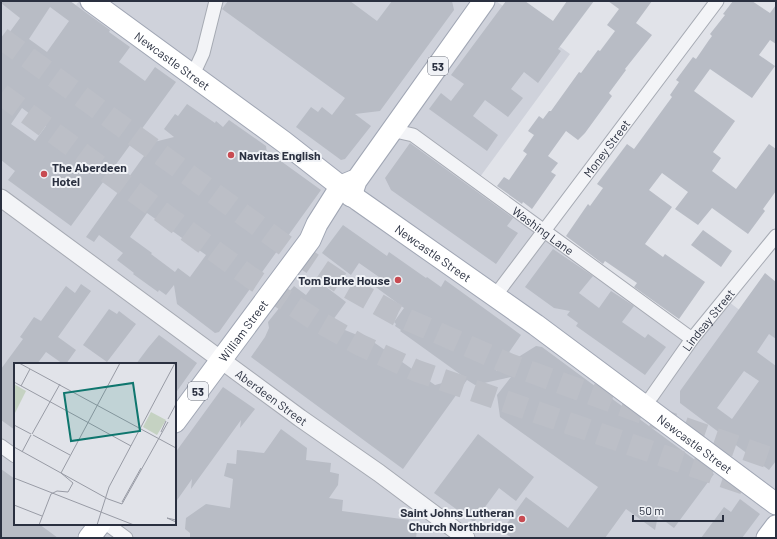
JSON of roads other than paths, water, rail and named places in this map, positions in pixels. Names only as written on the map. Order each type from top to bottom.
[{"type":"main road","name":"Newcastle Street","points":[[91,1],[284,142],[349,187],[407,221],[498,292],[546,320],[776,504]]},
{"type":"main road","name":"Newcastle Street","points":[[108,1],[197,66],[349,187]]},
{"type":"main road","name":"William Street","points":[[176,421],[310,240],[328,228],[349,187],[483,2]]},
{"type":"main road","name":"Newcastle Street","points":[[647,401],[776,490]]},
{"type":"main road","points":[[90,538],[99,525]]},
{"type":"main road","points":[[767,538],[776,526]]},
{"type":"street","points":[[197,66],[203,53],[216,1]]},
{"type":"street","name":"Money Street","points":[[498,292],[717,1]]},
{"type":"street","name":"Washing Lane","points":[[391,130],[413,135],[692,340]]},
{"type":"street","name":"Aberdeen Street","points":[[1,198],[300,418],[379,473],[461,536]]},
{"type":"street","name":"Lindsay Street","points":[[647,401],[692,340],[776,236]]},
{"type":"street","points":[[1,446],[14,455]]},
{"type":"street","points":[[108,525],[126,538]]},
{"type":"tunnel","points":[[1,38],[286,246],[344,285],[397,315],[509,364],[776,460]]},
{"type":"tunnel","points":[[1,94],[250,277],[314,319],[360,345],[417,371],[748,485]]},
{"type":"place","name":"Navitas English","points":[[231,155]]},
{"type":"place","name":"The Aberdeen Hotel","points":[[44,174]]},
{"type":"place","name":"Tom Burke House","points":[[398,280]]},
{"type":"place","name":"Saint Johns Lutheran Church Northbridge","points":[[522,519]]}]
